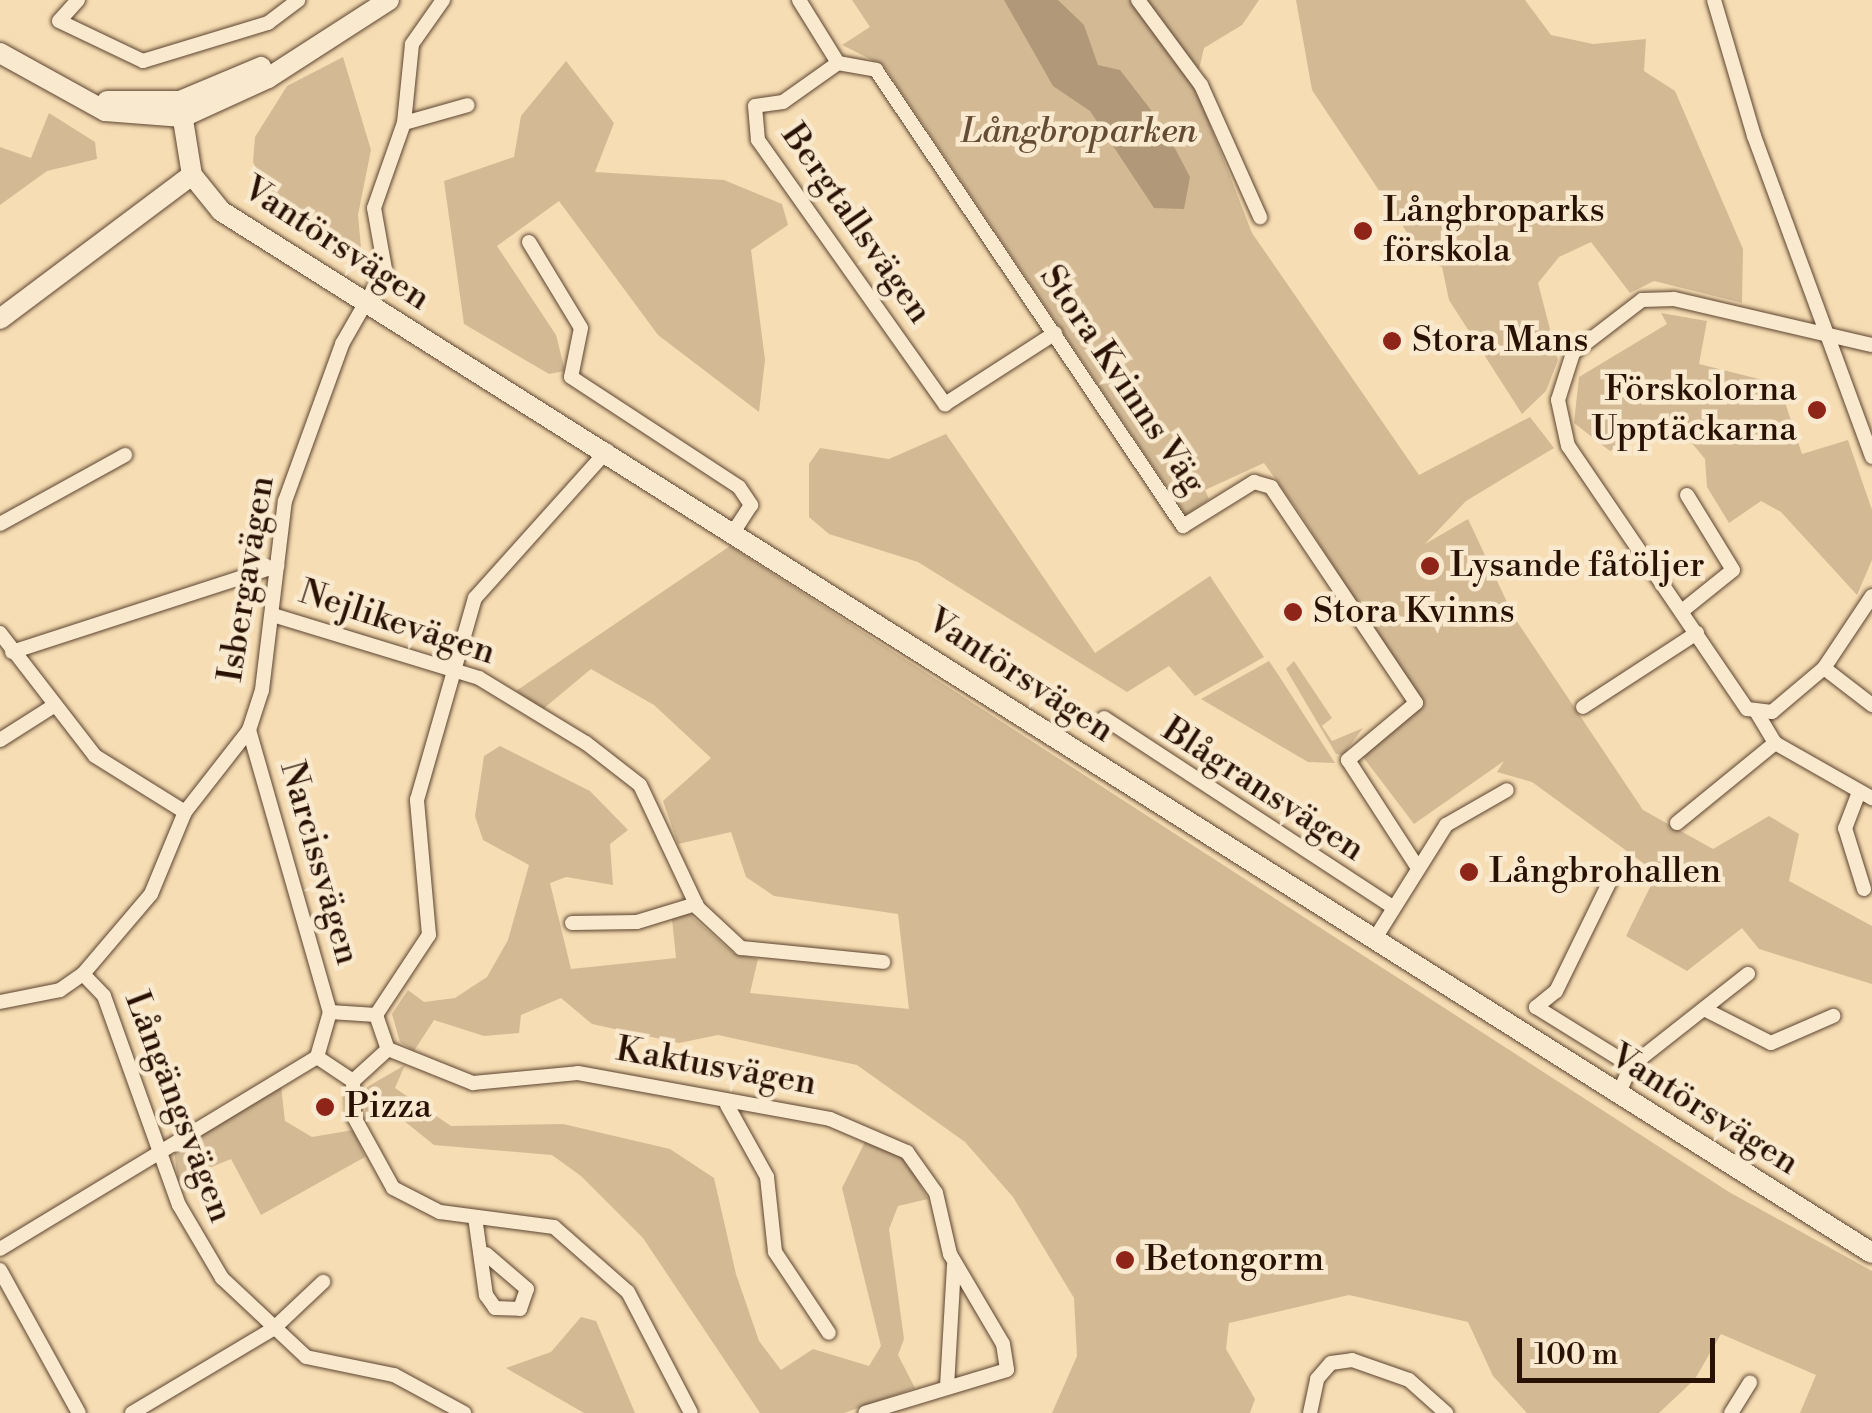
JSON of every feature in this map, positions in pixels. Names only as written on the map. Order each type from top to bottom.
[{"type":"street","points":[[78,0],[60,21],[143,61],[268,23],[298,0]]},
{"type":"street","points":[[182,109],[268,63],[368,0]]},
{"type":"street","points":[[0,54],[76,96],[182,109],[221,104],[389,0]]},
{"type":"street","name":"Isbergavägen","points":[[0,1002],[60,990],[83,974],[151,894],[185,812],[248,730],[273,615],[291,481],[364,303],[384,269],[374,208],[404,123],[412,44],[444,0]]},
{"type":"street","points":[[798,0],[838,63]]},
{"type":"street","points":[[1138,0],[1200,85],[1260,217]]},
{"type":"street","points":[[1714,0],[1754,136],[1872,457]]},
{"type":"street","name":"Bergtallsvägen","points":[[838,63],[783,102],[755,106],[755,130],[944,404],[1055,333]]},
{"type":"street","name":"Stora Kvinns Väg","points":[[838,63],[876,70],[1184,526],[1254,482],[1272,487],[1416,703],[1348,760],[1418,868]]},
{"type":"street","points":[[404,123],[468,105]]},
{"type":"street","name":"Vantörsvägen","points":[[182,109],[192,175],[221,211],[735,530],[1374,940],[1872,1253]]},
{"type":"street","points":[[0,319],[192,175]]},
{"type":"street","points":[[529,242],[581,328],[570,378],[739,487],[750,505],[735,530]]},
{"type":"street","points":[[1864,888],[1845,828],[1866,795],[1775,743],[1561,432],[1558,400],[1573,353],[1657,298],[1872,345]]},
{"type":"street","points":[[376,1016],[429,935],[418,800],[483,586],[607,452]]},
{"type":"street","points":[[0,524],[125,454]]},
{"type":"street","points":[[1682,612],[1733,570],[1687,495]]},
{"type":"street","points":[[12,652],[277,566]]},
{"type":"street","points":[[1757,713],[1772,712],[1824,668],[1872,596]]},
{"type":"street","name":"Nejlikevägen","points":[[273,615],[500,686],[640,785],[696,904],[742,948],[883,962]]},
{"type":"street","points":[[1583,707],[1697,633]]},
{"type":"street","points":[[0,634],[52,707],[96,756],[185,812]]},
{"type":"street","points":[[1824,668],[1872,705]]},
{"type":"street","points":[[0,740],[52,707]]},
{"type":"street","name":"Blågransvägen","points":[[1104,718],[1393,908]]},
{"type":"street","name":"Narcissvägen","points":[[248,730],[330,1012]]},
{"type":"street","points":[[1677,823],[1775,743]]},
{"type":"street","points":[[1374,940],[1446,825],[1507,790]]},
{"type":"street","points":[[1610,882],[1556,992],[1536,1007],[1631,1066]]},
{"type":"street","points":[[572,923],[637,922],[696,904]]},
{"type":"street","name":"Långängsvägen","points":[[83,974],[104,996],[198,1244],[273,1329],[306,1358],[394,1375],[464,1413]]},
{"type":"street","points":[[1618,1095],[1631,1066],[1748,974]]},
{"type":"street","points":[[1704,1009],[1772,1043],[1832,1016]]},
{"type":"street","points":[[0,1249],[317,1057],[330,1012],[376,1016]]},
{"type":"street","points":[[376,1016],[388,1048],[353,1081],[354,1117],[393,1188],[475,1217],[554,1228],[611,1276],[674,1366],[691,1413]]},
{"type":"street","name":"Kaktusvägen","points":[[388,1048],[474,1082],[578,1073],[727,1105],[830,1118],[907,1152],[936,1193],[954,1264],[1008,1361],[1000,1374],[946,1386],[954,1264]]},
{"type":"street","points":[[317,1057],[353,1081]]},
{"type":"street","points":[[727,1105],[767,1177],[776,1252],[829,1333]]},
{"type":"street","points":[[475,1217],[486,1254]]},
{"type":"street","points":[[0,1270],[79,1413]]},
{"type":"street","points":[[132,1413],[273,1329],[323,1282]]},
{"type":"street","points":[[1310,1413],[1317,1379],[1331,1363],[1352,1360],[1409,1380],[1446,1413]]},
{"type":"street","points":[[1730,1413],[1750,1383]]},
{"type":"street","points":[[865,1413],[946,1386]]},
{"type":"green space","name":"Långbroparken","points":[[852,0],[1259,0],[1242,25],[1204,48],[1195,86],[1252,233],[1419,475],[1530,417],[1554,448],[1466,501],[1425,544],[1468,519],[1514,617],[1643,810],[1713,849],[1769,816],[1799,834],[1789,881],[1872,926],[1872,984],[1759,949],[1742,928],[1687,971],[1626,936],[1657,873],[1532,782],[1497,772],[1504,761],[1414,824],[1360,753],[1422,704],[1299,512],[1264,463],[1205,490],[1209,499],[1186,515],[884,66],[842,45],[870,27]]},
{"type":"green space","points":[[1296,0],[1525,0],[1551,35],[1593,44],[1646,39],[1644,71],[1675,91],[1743,249],[1742,303],[1654,281],[1630,293],[1591,242],[1559,257],[1538,283],[1558,360],[1546,391],[1522,414],[1449,300],[1442,267],[1424,258],[1312,90]]},
{"type":"green space","points":[[343,57],[371,150],[358,215],[363,269],[279,213],[253,162],[255,137],[287,86]]},
{"type":"green space","points":[[566,61],[614,123],[595,172],[724,180],[782,204],[788,225],[751,250],[765,360],[759,412],[658,335],[559,201],[497,246],[556,335],[565,371],[549,374],[464,324],[444,181],[514,157],[521,116]]},
{"type":"green space","points":[[49,113],[95,142],[97,159],[47,171],[0,205],[0,147],[31,158]]},
{"type":"green space","points":[[1661,313],[1707,321],[1699,364],[1779,384],[1802,454],[1848,440],[1872,510],[1872,560],[1857,595],[1781,512],[1761,501],[1729,523],[1707,487],[1705,459],[1671,418],[1610,451],[1574,423],[1579,377],[1667,324]]},
{"type":"green space","points":[[946,434],[1095,653],[1210,576],[1264,657],[1195,696],[1169,666],[1127,692],[918,562],[829,534],[809,517],[809,464],[820,448],[889,459]]},
{"type":"green space","points":[[730,546],[1729,1192],[1872,1271],[1872,1413],[1800,1413],[1816,1375],[1721,1334],[1695,1379],[1659,1413],[1527,1413],[1493,1376],[1468,1322],[1349,1295],[1229,1323],[1226,1349],[1255,1399],[1250,1413],[1052,1413],[1077,1356],[1074,1298],[1013,1197],[965,1142],[857,1065],[718,1035],[679,1043],[592,1024],[561,998],[521,1015],[519,1033],[484,1036],[434,1020],[414,1051],[400,1042],[392,1014],[408,990],[424,1002],[455,998],[487,977],[508,940],[529,865],[483,840],[475,816],[484,756],[500,746],[590,791],[628,830],[610,844],[613,885],[566,877],[550,883],[571,969],[676,958],[672,919],[688,913],[733,953],[758,959],[750,993],[909,1009],[898,914],[774,896],[746,877],[731,832],[678,844],[663,801],[711,758],[654,705],[591,669],[543,709],[516,691]]},
{"type":"green space","points":[[1269,661],[1335,763],[1308,762],[1201,699]]},
{"type":"green space","points":[[1294,661],[1332,718],[1322,726],[1332,741],[1363,728],[1343,755],[1336,754],[1286,669]]},
{"type":"green space","points":[[405,1065],[395,1088],[451,1126],[563,1124],[670,1149],[714,1178],[736,1274],[759,1341],[781,1370],[813,1349],[869,1366],[881,1346],[842,1188],[868,1136],[907,1161],[928,1199],[898,1206],[889,1229],[904,1339],[898,1355],[915,1388],[844,1413],[760,1413],[643,1238],[581,1176],[552,1155],[434,1145],[388,1108],[364,1120],[367,1087]]},
{"type":"green space","points":[[281,1086],[285,1121],[312,1137],[353,1130],[365,1157],[261,1215],[231,1159],[178,1181],[174,1151]]},
{"type":"green space","points":[[581,1317],[596,1321],[635,1413],[584,1413],[506,1368],[551,1352]]},
{"type":"shaded area","points":[[1004,0],[1058,0],[1084,25],[1098,65],[1120,70],[1151,110],[1156,134],[1169,137],[1190,177],[1184,209],[1154,208],[1090,111],[1053,86]]},
{"type":"place","name":"Långbroparks förskola","points":[[1363,231]]},
{"type":"place","name":"Stora Mans","points":[[1392,341]]},
{"type":"place","name":"Förskolorna Upptäckarna","points":[[1817,410]]},
{"type":"place","name":"Lysande fåtöljer","points":[[1430,566]]},
{"type":"place","name":"Stora Kvinns","points":[[1293,612]]},
{"type":"place","name":"Långbrohallen","points":[[1469,872]]},
{"type":"place","name":"Pizza","points":[[325,1107]]},
{"type":"place","name":"Betongorm","points":[[1125,1260]]}]
